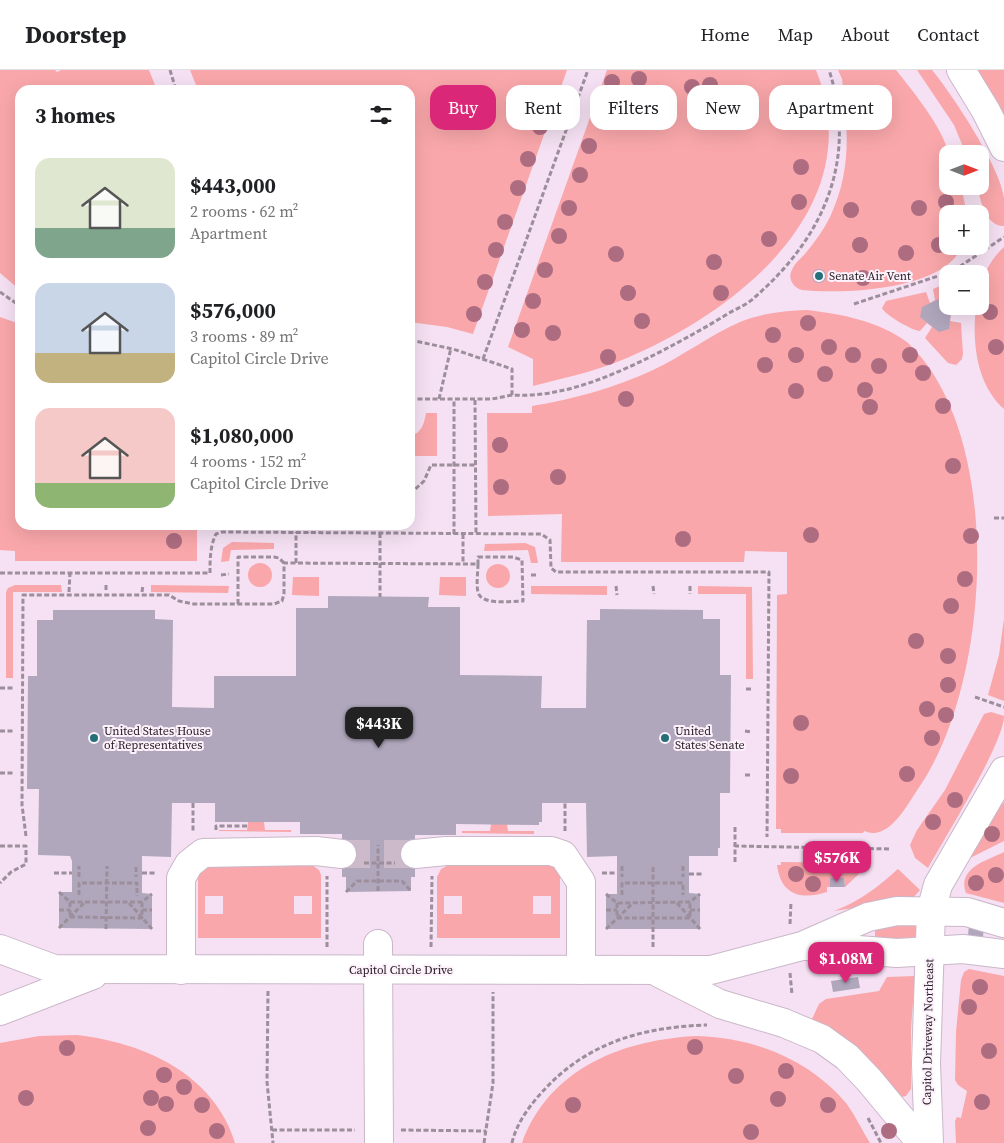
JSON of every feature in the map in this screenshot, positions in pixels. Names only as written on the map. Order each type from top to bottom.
[{"type":"street","points":[[961,70],[986,110],[1004,147]]},
{"type":"street","points":[[931,911],[938,884],[1004,771]]},
{"type":"street","points":[[419,856],[446,851],[552,851],[563,855],[581,882],[581,970]]},
{"type":"street","points":[[181,970],[181,878],[197,856],[203,853],[340,856]]},
{"type":"street","name":"Capitol Circle Drive","points":[[0,950],[54,969],[710,970],[802,946],[868,917],[897,911],[967,912],[1004,923]]},
{"type":"street","name":"Capitol Driveway Northeast","points":[[927,1143],[926,1064],[931,911]]},
{"type":"street","points":[[378,944],[379,1143]]},
{"type":"street","name":"Capitol Circle Drive","points":[[802,946],[897,953],[963,949],[1004,954]]},
{"type":"street","points":[[0,1011],[106,970]]},
{"type":"street","name":"Capitol Driveway Northeast","points":[[653,970],[720,1004],[790,1026],[822,1039],[847,1057],[913,1133],[927,1143]]},
{"type":"path","points":[[170,70],[174,85]]},
{"type":"path","points":[[483,359],[588,70]]},
{"type":"path","points":[[415,399],[475,400],[533,396],[612,376],[691,336],[754,298],[791,260],[816,222],[831,191],[839,156],[841,132],[838,106],[829,70]]},
{"type":"path","points":[[854,304],[953,271],[1004,236]]},
{"type":"path","points":[[0,292],[15,302]]},
{"type":"path","points":[[415,341],[451,348],[512,369],[512,396]]},
{"type":"path","points":[[439,399],[451,348]]},
{"type":"path","points":[[454,399],[454,534]]},
{"type":"path","points":[[475,400],[476,534]]},
{"type":"path","points":[[415,489],[424,481],[431,465],[475,465]]},
{"type":"path","points":[[994,518],[1004,518]]},
{"type":"path","points":[[0,573],[210,574],[210,550],[216,534],[284,532],[541,534],[548,536],[551,568],[556,572],[769,572],[766,837]]},
{"type":"path","points":[[296,532],[296,563]]},
{"type":"path","points":[[380,533],[380,597]]},
{"type":"path","points":[[463,534],[463,564]]},
{"type":"path","points":[[26,836],[22,805],[23,595],[170,594],[179,601],[194,604],[238,604],[274,604],[282,601],[284,594],[284,563],[279,558],[238,557],[238,604]]},
{"type":"path","points":[[478,558],[513,558],[522,560],[523,602],[491,601],[482,598],[478,593],[478,564],[478,558]]},
{"type":"path","points":[[284,563],[478,564]]},
{"type":"path","points":[[69,592],[70,573]]},
{"type":"path","points":[[221,574],[228,574]]},
{"type":"path","points":[[531,575],[538,575]]},
{"type":"path","points":[[106,585],[106,592]]},
{"type":"path","points":[[142,592],[143,586]]},
{"type":"path","points":[[616,586],[617,594]]},
{"type":"path","points":[[653,586],[654,594]]},
{"type":"path","points":[[690,586],[690,594]]},
{"type":"path","points":[[0,688],[13,688]]},
{"type":"path","points":[[746,689],[752,689]]},
{"type":"path","points":[[975,697],[1004,707]]},
{"type":"path","points":[[0,731],[13,731]]},
{"type":"path","points":[[745,731],[752,732]]},
{"type":"path","points":[[0,773],[13,773]]},
{"type":"path","points":[[745,775],[752,775]]},
{"type":"path","points":[[193,803],[193,838]]},
{"type":"path","points":[[564,839],[565,803]]},
{"type":"path","points":[[219,826],[248,826]]},
{"type":"path","points":[[735,827],[735,862]]},
{"type":"path","points":[[378,844],[378,892]]},
{"type":"path","points":[[0,846],[26,846],[26,864],[11,872],[0,883]]},
{"type":"path","points":[[735,846],[891,849]]},
{"type":"path","points":[[327,970],[340,856],[378,863],[419,856],[431,970]]},
{"type":"path","points":[[79,866],[79,877]]},
{"type":"path","points":[[106,929],[107,866]]},
{"type":"path","points":[[622,866],[622,877]]},
{"type":"path","points":[[653,866],[653,928]]},
{"type":"path","points":[[683,866],[683,877]]},
{"type":"path","points":[[136,867],[136,877]]},
{"type":"path","points":[[54,873],[72,873]]},
{"type":"path","points":[[142,873],[156,873]]},
{"type":"path","points":[[689,874],[703,874]]},
{"type":"path","points":[[346,892],[357,881],[402,881],[412,891]]},
{"type":"path","points":[[79,895],[79,883],[107,883],[137,884],[137,896]]},
{"type":"path","points":[[622,896],[622,883],[683,883],[683,895]]},
{"type":"path","points":[[59,892],[70,902],[142,902],[152,894]]},
{"type":"path","points":[[606,894],[617,903],[690,902],[700,894]]},
{"type":"path","points":[[70,902],[70,917]]},
{"type":"path","points":[[59,928],[84,902]]},
{"type":"path","points":[[128,902],[152,929]]},
{"type":"path","points":[[142,902],[142,918]]},
{"type":"path","points":[[676,902],[700,929]]},
{"type":"path","points":[[690,902],[690,918]]},
{"type":"path","points":[[790,916],[791,902]]},
{"type":"path","points":[[617,903],[617,918]]},
{"type":"path","points":[[606,929],[633,903]]},
{"type":"path","points":[[59,910],[70,910]]},
{"type":"path","points":[[142,910],[152,910]]},
{"type":"path","points":[[606,910],[617,910]]},
{"type":"path","points":[[690,910],[700,910]]},
{"type":"path","points":[[70,917],[142,918]]},
{"type":"path","points":[[617,918],[690,918]]},
{"type":"path","points":[[268,970],[267,1082],[273,1143]]},
{"type":"path","points":[[484,1143],[493,1083],[493,970]]},
{"type":"path","points":[[512,1143],[531,1104],[561,1071],[596,1049],[639,1033],[668,1026],[710,1025]]},
{"type":"path","points":[[866,1114],[881,1143]]},
{"type":"shaded area","points":[[0,70],[55,70],[57,72],[61,70],[149,70],[155,85],[15,85],[15,286],[0,273]]},
{"type":"shaded area","points":[[190,70],[567,70],[562,85],[506,85],[506,130],[546,130],[473,334],[447,327],[415,323],[415,85],[196,85]]},
{"type":"shaded area","points":[[607,70],[816,70],[820,85],[769,85],[769,130],[827,130],[825,166],[810,208],[784,247],[750,282],[711,312],[669,338],[616,363],[533,386],[533,359],[508,347],[590,118],[590,130],[677,130],[677,85],[602,85]]},
{"type":"shaded area","points":[[838,70],[896,70],[926,110],[946,145],[939,145],[939,195],[963,195],[965,205],[939,205],[939,255],[956,255],[946,265],[939,265],[939,269],[935,272],[914,281],[866,290],[802,290],[792,283],[791,273],[821,232],[837,200],[845,166],[847,130],[892,130],[892,85],[843,85]]},
{"type":"shaded area","points":[[917,70],[932,70],[963,113],[982,145],[962,145],[954,125]]},
{"type":"shaded area","points":[[968,70],[1004,70],[1004,133]]},
{"type":"shaded area","points":[[989,159],[1001,185],[1004,198],[1004,226],[992,222],[989,218],[989,205],[982,205],[979,195],[989,195]]},
{"type":"shaded area","points":[[1004,247],[1004,409],[987,387],[982,375],[978,362],[975,334],[975,315],[989,315],[989,266]]},
{"type":"shaded area","points":[[939,286],[939,315],[951,315],[950,321],[961,323],[963,354],[962,359],[956,365],[948,363],[925,338],[932,327],[927,323],[920,331],[916,330],[893,318],[882,308],[886,301],[926,292],[930,303],[935,300],[933,289]]},
{"type":"shaded area","points":[[807,310],[833,314],[872,324],[907,342],[938,382],[960,434],[973,493],[977,557],[974,621],[962,683],[944,739],[920,786],[901,815],[881,832],[781,833],[781,829],[776,829],[777,595],[787,594],[787,552],[745,551],[744,562],[561,562],[562,514],[488,516],[487,413],[532,413],[532,406],[594,392],[638,376],[664,364],[740,322],[773,313]]},
{"type":"shaded area","points":[[0,317],[15,322],[15,530],[197,530],[197,561],[15,561],[15,551],[0,550]]},
{"type":"shaded area","points":[[426,413],[437,413],[437,456],[415,456],[415,434],[423,424]]},
{"type":"shaded area","points":[[232,542],[274,543],[274,549],[231,550],[229,561],[221,562],[223,548]]},
{"type":"shaded area","points":[[525,543],[535,547],[538,563],[531,563],[528,550],[484,551],[485,544]]},
{"type":"shaded area","points":[[260,563],[269,566],[272,575],[269,584],[260,587],[251,584],[248,575],[251,566]]},
{"type":"shaded area","points":[[498,564],[507,567],[510,576],[507,585],[498,588],[489,585],[486,576],[489,567]]},
{"type":"shaded area","points":[[293,577],[319,577],[319,596],[292,595]]},
{"type":"shaded area","points":[[440,577],[466,577],[466,596],[439,595]]},
{"type":"shaded area","points":[[15,585],[61,585],[62,592],[13,592],[13,678],[6,678],[6,592],[8,588]]},
{"type":"shaded area","points":[[151,585],[229,586],[228,593],[151,592]]},
{"type":"shaded area","points":[[531,586],[607,586],[607,595],[531,594]]},
{"type":"shaded area","points":[[698,586],[752,587],[753,679],[746,679],[746,594],[698,594]]},
{"type":"shaded area","points":[[1004,619],[1004,701],[988,695],[999,655]]},
{"type":"shaded area","points":[[991,712],[1004,716],[994,747],[972,791],[928,868],[915,858],[910,845],[917,830],[945,790],[984,714]]},
{"type":"shaded area","points":[[1004,802],[1004,841],[966,860],[987,822]]},
{"type":"shaded area","points":[[248,822],[264,822],[265,830],[291,830],[291,832],[219,831],[247,830]]},
{"type":"shaded area","points":[[491,824],[507,824],[508,831],[534,831],[534,834],[462,833],[462,831],[490,831]]},
{"type":"shaded area","points":[[1004,852],[1004,903],[966,893],[964,884],[969,871],[982,862]]},
{"type":"shaded area","points":[[781,862],[863,863],[863,870],[845,887],[844,878],[830,878],[830,887],[827,887],[827,892],[809,896],[794,893],[783,883],[777,865],[781,865]]},
{"type":"shaded area","points":[[312,865],[319,870],[321,875],[321,938],[198,938],[198,877],[205,866]],"holes":[[[205,896],[223,896],[223,914],[205,914]],[[294,896],[312,896],[312,914],[294,914]]]},
{"type":"shaded area","points":[[449,865],[547,865],[556,867],[560,875],[560,938],[437,938],[437,877],[441,869]],"holes":[[[444,896],[462,896],[462,914],[444,914]],[[533,896],[551,896],[551,914],[533,914]]]},
{"type":"shaded area","points":[[898,869],[920,890],[912,899],[834,911],[868,893]]},
{"type":"shaded area","points":[[911,920],[916,930],[916,935],[912,941],[882,943],[875,937],[875,927]]},
{"type":"shaded area","points":[[969,969],[1004,976],[1004,1143],[956,1143],[955,1121],[957,1117],[961,1118],[967,1091],[958,1085],[955,1080],[956,1032],[961,980],[964,972]]},
{"type":"shaded area","points":[[915,976],[911,1029],[911,1089],[906,1096],[901,1097],[811,1021],[819,1004],[826,999],[879,991],[887,977]]},
{"type":"shaded area","points":[[77,1035],[127,1045],[151,1054],[173,1066],[193,1080],[210,1098],[225,1119],[235,1143],[0,1143],[0,1043],[39,1036]]},
{"type":"shaded area","points":[[698,1036],[740,1041],[760,1046],[798,1063],[815,1074],[846,1103],[870,1143],[522,1143],[534,1117],[550,1095],[570,1077],[592,1063],[617,1051],[643,1043],[670,1038]]},
{"type":"building","name":"Senate Air Vent","points":[[819,269],[824,271],[826,276],[824,281],[819,283],[814,281],[812,276],[814,271]]},
{"type":"building","points":[[939,299],[939,315],[951,315],[949,329],[939,332],[920,317],[922,307]]},
{"type":"building","points":[[328,596],[429,597],[428,607],[460,607],[460,675],[542,676],[541,708],[586,708],[587,620],[600,620],[600,609],[703,610],[703,619],[720,619],[720,675],[731,675],[730,793],[720,793],[720,848],[718,848],[718,856],[689,856],[689,893],[700,894],[700,929],[606,929],[606,894],[617,894],[617,856],[587,857],[586,803],[542,803],[542,822],[539,822],[539,825],[456,824],[456,835],[415,835],[415,877],[411,877],[411,891],[346,892],[346,877],[342,877],[342,834],[300,834],[300,822],[215,822],[215,803],[172,803],[171,857],[142,856],[142,893],[152,894],[152,929],[59,928],[59,892],[72,892],[72,861],[70,856],[38,855],[39,789],[27,789],[28,676],[37,676],[37,620],[53,620],[53,610],[155,610],[155,619],[173,620],[172,707],[214,708],[214,676],[296,676],[296,608],[328,608]]},
{"type":"building","points":[[830,878],[844,878],[845,887],[830,887]]},
{"type":"building","points":[[969,925],[984,927],[983,937],[968,935]]},
{"type":"building","points":[[858,977],[860,988],[833,992],[831,981]]},
{"type":"tunnel","points":[[342,854],[415,854]]},
{"type":"place","name":"Senate Air Vent","points":[[819,276]]},
{"type":"place","name":"United States House of Representatives","points":[[94,738]]},
{"type":"place","name":"United States Senate","points":[[665,738]]}]
